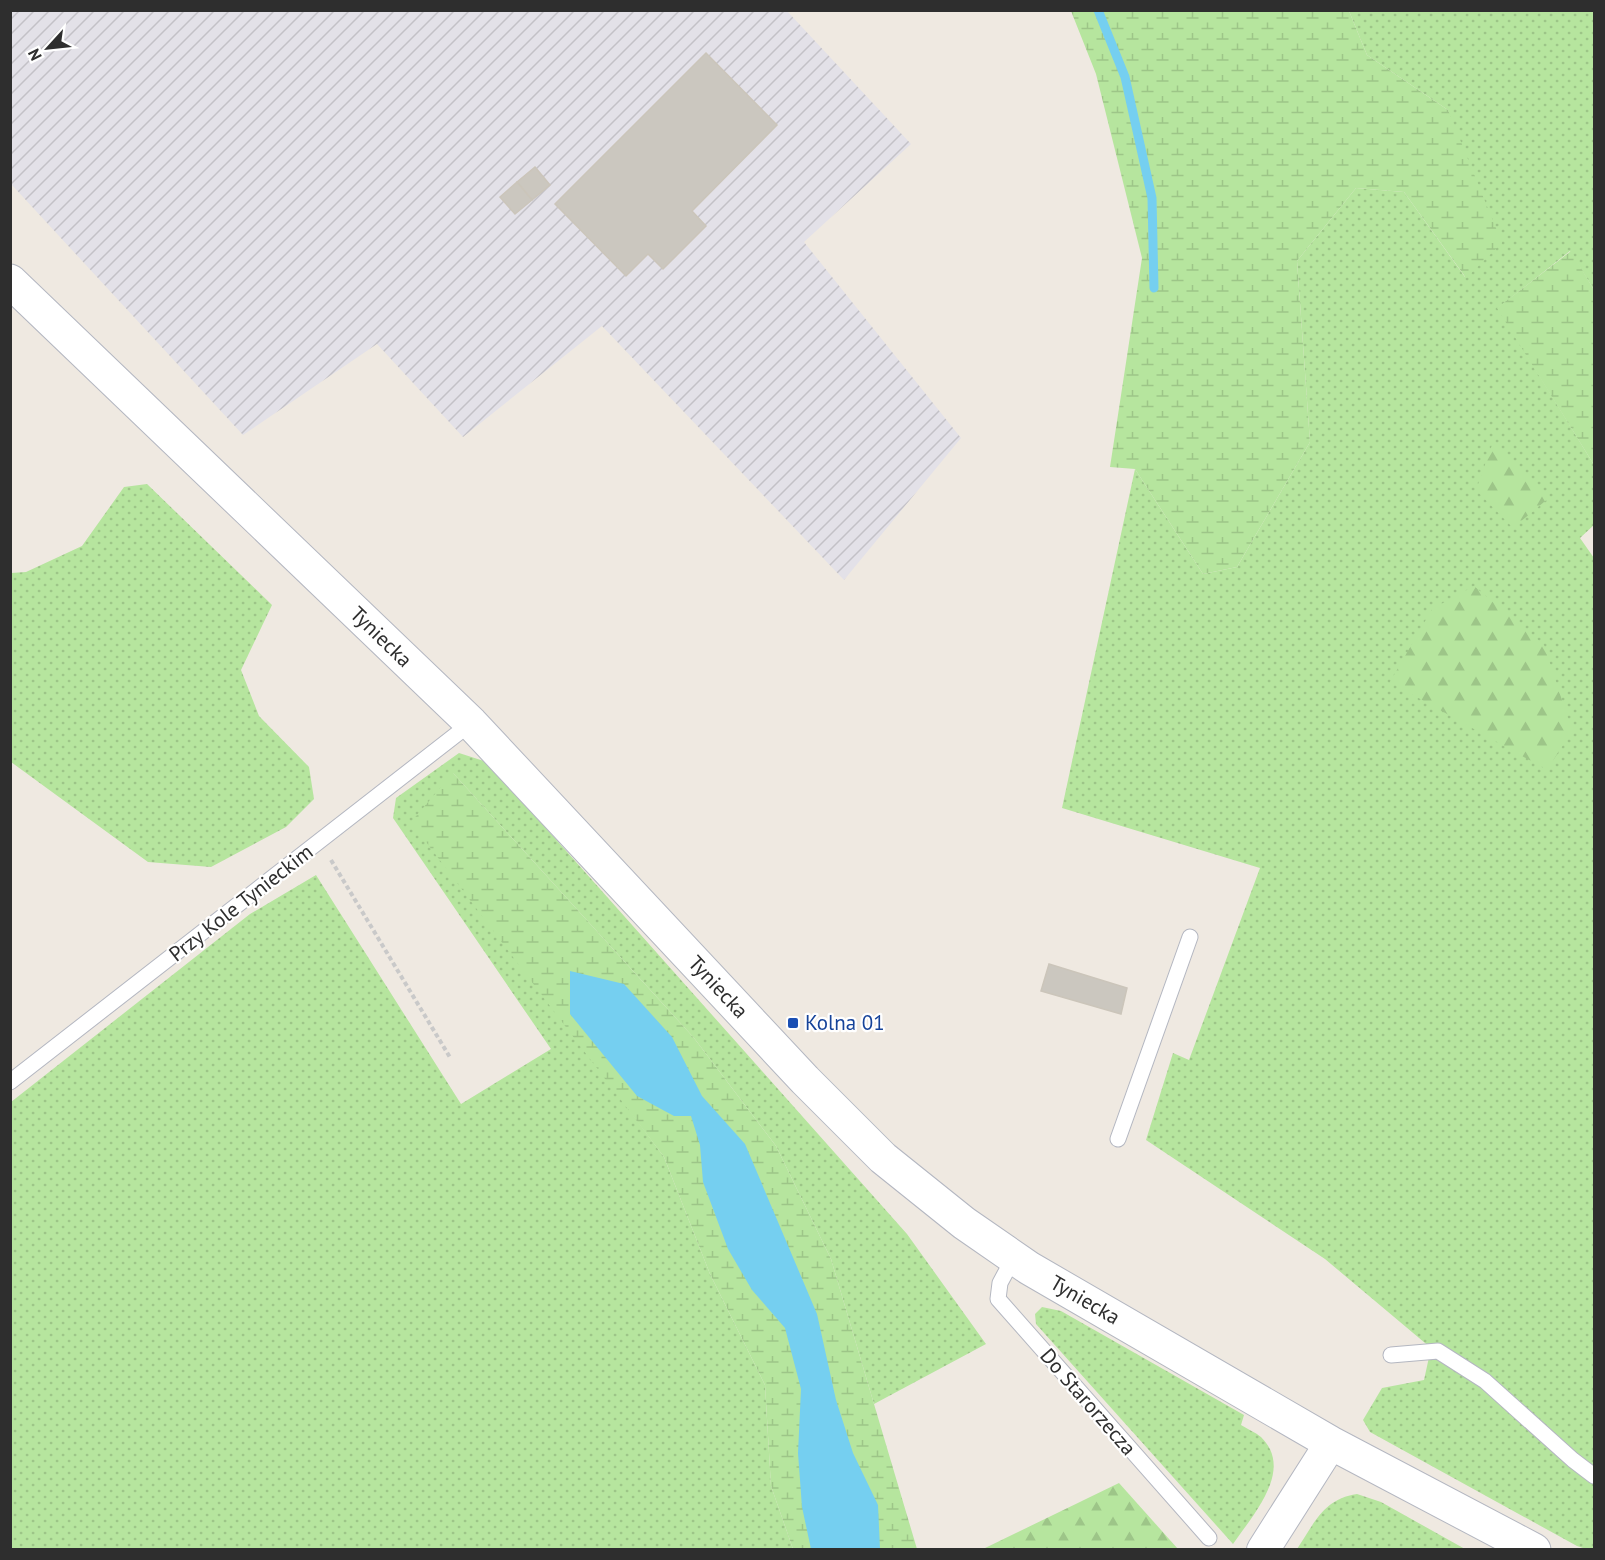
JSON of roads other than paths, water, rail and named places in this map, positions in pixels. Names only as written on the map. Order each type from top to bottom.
[{"type":"street","name":"Tyniecka","points":[[10,281],[471,723],[805,1080],[883,1158],[964,1222],[1014,1257],[1331,1443],[1534,1550]]},
{"type":"street","points":[[1263,1550],[1331,1443]]},
{"type":"lane","name":"Przy Kole Tynieckim","points":[[10,1082],[471,723]]},
{"type":"lane","points":[[1118,1139],[1190,937]]},
{"type":"lane","name":"Do Starorzecza","points":[[1014,1257],[1000,1283],[998,1299],[1209,1538]]},
{"type":"lane","points":[[1390,1355],[1438,1351],[1485,1381],[1594,1476]]},
{"type":"water","points":[[570,971],[624,984],[672,1037],[702,1096],[745,1144],[817,1314],[836,1400],[853,1453],[878,1505],[880,1549],[811,1549],[802,1507],[798,1453],[801,1389],[785,1328],[752,1290],[728,1249],[703,1182],[700,1145],[691,1116],[674,1116],[637,1096],[570,1014]]},
{"type":"waterway","points":[[1098,10],[1125,77],[1152,198],[1154,288]]},
{"type":"place","name":"Kolna 01","points":[[793,1023]]}]
